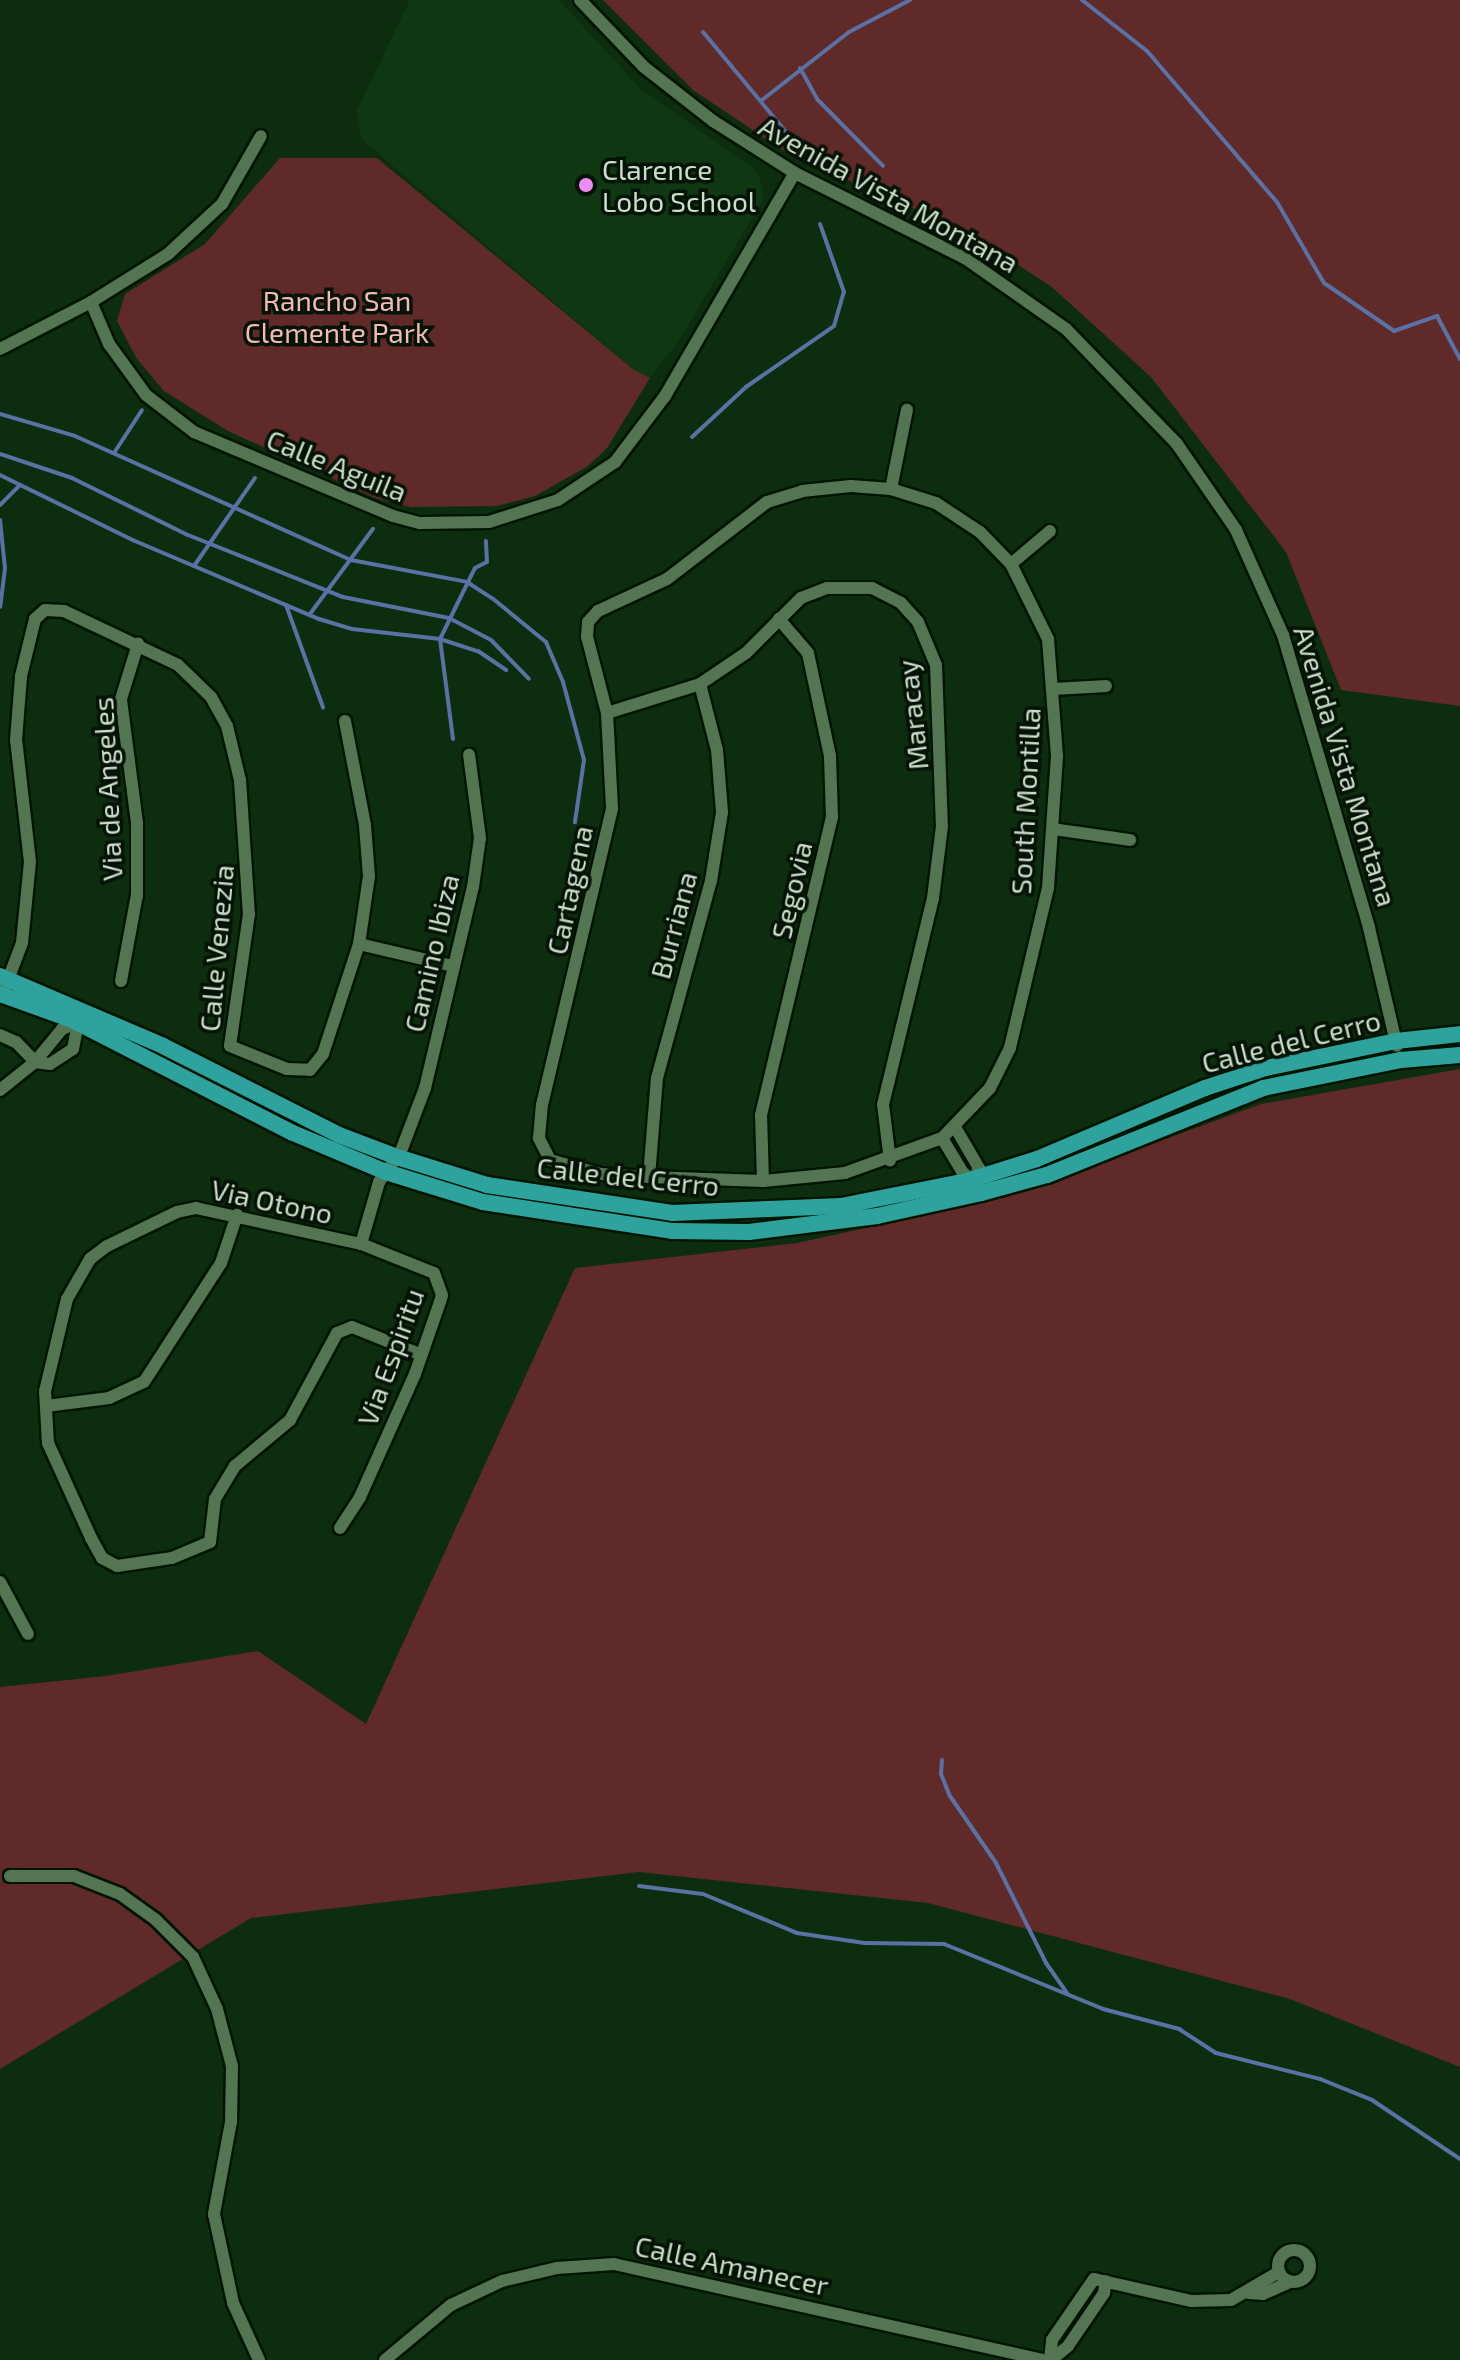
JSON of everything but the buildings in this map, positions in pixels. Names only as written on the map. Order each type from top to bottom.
[{"type":"main road","name":"Calle del Cerro","points":[[3,986],[81,1017],[339,1135],[397,1157],[487,1185],[672,1213],[841,1206],[1047,1175],[1263,1088],[1401,1060],[1460,1055]]},
{"type":"main road","name":"Calle del Cerro","points":[[81,1017],[293,1133],[386,1172],[483,1202],[672,1231],[749,1232],[877,1216],[978,1186],[1205,1088],[1266,1068],[1396,1041],[1460,1034]]},
{"type":"street","name":"Avenida Vista Montana","points":[[580,0],[673,91],[795,173],[965,258],[1015,291],[1120,379],[1177,444],[1236,530],[1283,635],[1369,928],[1401,1060]]},
{"type":"street","points":[[0,349],[91,302],[168,254],[222,204],[261,136]]},
{"type":"street","name":"Calle Aguila","points":[[91,302],[109,344],[146,395],[194,432],[393,516],[420,523],[489,522],[558,500],[615,462],[665,396],[795,173]]},
{"type":"street","points":[[891,489],[907,410]]},
{"type":"street","name":"South Montilla","points":[[586,626],[598,611],[667,579],[767,502],[827,488],[891,489],[936,503],[980,532],[1011,564],[1048,639],[1054,689],[1053,829],[1048,888],[1010,1048],[990,1088],[948,1133]]},
{"type":"street","points":[[1011,564],[1050,531]]},
{"type":"street","name":"Maracay","points":[[607,713],[700,684],[746,653],[801,598],[827,588],[872,588],[901,603],[918,622],[936,665],[942,826],[933,898],[883,1104],[890,1161]]},
{"type":"street","name":"Calle Venezia","points":[[3,986],[22,943],[28,902],[30,862],[16,740],[21,676],[35,619],[45,610],[64,611],[178,665],[211,697],[227,726],[240,780],[249,914],[230,1046],[287,1069],[310,1070],[323,1054],[359,944],[369,876],[365,825],[345,721]]},
{"type":"street","name":"Segovia","points":[[763,1181],[761,1115],[832,817],[830,756],[808,653],[779,619]]},
{"type":"street","name":"Cartagena","points":[[586,626],[607,713],[612,808],[542,1105],[539,1138],[550,1160],[601,1174],[649,1177]]},
{"type":"street","name":"Via de Angeles","points":[[121,981],[137,895],[137,823],[121,699],[138,644]]},
{"type":"street","name":"Burriana","points":[[649,1177],[657,1078],[711,881],[722,812],[717,750],[700,684]]},
{"type":"street","points":[[1054,689],[1106,686]]},
{"type":"street","name":"Camino Ibiza","points":[[361,1244],[386,1172],[397,1157],[425,1088],[453,966],[480,838],[469,755]]},
{"type":"street","points":[[1053,829],[1130,840]]},
{"type":"street","points":[[359,944],[453,966]]},
{"type":"street","points":[[35,1062],[65,1058],[79,1034],[81,1017]]},
{"type":"street","points":[[0,1090],[35,1062],[62,1029],[81,1017]]},
{"type":"street","points":[[0,1035],[16,1042],[35,1062]]},
{"type":"street","points":[[649,1177],[763,1181],[845,1173],[890,1161],[948,1133],[979,1168],[978,1186]]},
{"type":"street","name":"Via Otono","points":[[361,1244],[212,1209],[177,1212],[90,1259],[67,1299],[46,1406],[48,1443],[102,1558],[117,1566],[172,1558],[210,1542],[215,1499],[235,1466],[290,1420],[337,1333],[352,1327],[422,1355]]},
{"type":"street","points":[[46,1406],[109,1398],[144,1382],[221,1263],[237,1215]]},
{"type":"street","name":"Via Espiritu","points":[[340,1528],[360,1497],[422,1355],[442,1295],[438,1278],[419,1263],[361,1244]]},
{"type":"street","points":[[2,1589],[28,1634]]},
{"type":"street","points":[[10,1876],[74,1876],[120,1894],[156,1920],[193,1957],[217,2009],[232,2066],[231,2122],[214,2214],[233,2303],[259,2360]]},
{"type":"street","points":[[1051,2360],[1052,2340],[1085,2286],[1094,2279],[1191,2301],[1231,2300],[1249,2293],[1279,2272],[1286,2252],[1305,2253],[1310,2271],[1303,2280],[1290,2282],[1263,2294],[1249,2293]]},
{"type":"street","name":"Calle Amanecer","points":[[385,2360],[451,2305],[502,2281],[557,2268],[614,2264],[1043,2360]]},
{"type":"street","points":[[1279,2272],[1290,2282]]},
{"type":"street","points":[[1051,2360],[1068,2346],[1104,2293],[1106,2281]]},
{"type":"shaded area","name":"Clarence Lobo School","points":[[410,0],[559,0],[640,88],[758,172],[764,198],[681,337],[650,378],[634,370],[361,139],[357,110]]},
{"type":"green space","points":[[603,0],[1460,0],[1460,706],[1341,690],[1286,552],[1151,377],[1052,287],[968,232],[790,155],[693,90]]},
{"type":"green space","name":"Rancho San Clemente Park","points":[[280,158],[377,158],[634,370],[650,378],[607,448],[588,466],[535,496],[496,506],[410,507],[375,498],[228,431],[164,391],[137,359],[117,321],[125,294],[205,244]]},
{"type":"green space","points":[[1460,1069],[1460,2067],[1290,1999],[928,1903],[639,1872],[251,1918],[0,2069],[0,1687],[106,1676],[258,1651],[366,1724],[575,1268],[797,1243],[1007,1197],[1261,1104]]},
{"type":"waterway","points":[[762,100],[849,32],[910,0]]},
{"type":"waterway","points":[[1082,0],[1147,51],[1277,202],[1324,283],[1394,331],[1437,316],[1460,359]]},
{"type":"waterway","points":[[703,32],[800,149]]},
{"type":"waterway","points":[[800,68],[817,99],[883,166]]},
{"type":"waterway","points":[[692,437],[746,387],[834,326],[844,292],[820,224]]},
{"type":"waterway","points":[[114,453],[142,410]]},
{"type":"waterway","points":[[0,414],[75,436],[351,560],[467,582],[492,598],[546,642],[563,682],[584,760],[575,822]]},
{"type":"waterway","points":[[0,454],[72,478],[188,535],[343,597],[449,618],[491,640],[529,679]]},
{"type":"waterway","points":[[0,475],[135,541],[319,619],[352,629],[440,639],[478,651],[506,670]]},
{"type":"waterway","points":[[194,566],[255,478]]},
{"type":"waterway","points":[[0,505],[20,485]]},
{"type":"waterway","points":[[0,520],[5,568],[0,607]]},
{"type":"waterway","points":[[310,614],[373,529]]},
{"type":"waterway","points":[[453,739],[440,639],[475,568],[487,562],[486,541]]},
{"type":"waterway","points":[[286,605],[323,707]]},
{"type":"waterway","points":[[942,1760],[941,1774],[950,1796],[996,1863],[1046,1963],[1068,1994]]},
{"type":"waterway","points":[[639,1886],[703,1894],[797,1933],[864,1943],[944,1944],[1103,2009],[1179,2029],[1216,2053],[1320,2079],[1372,2100],[1460,2159]]},
{"type":"place","name":"Clarence Lobo School","points":[[586,185]]}]
